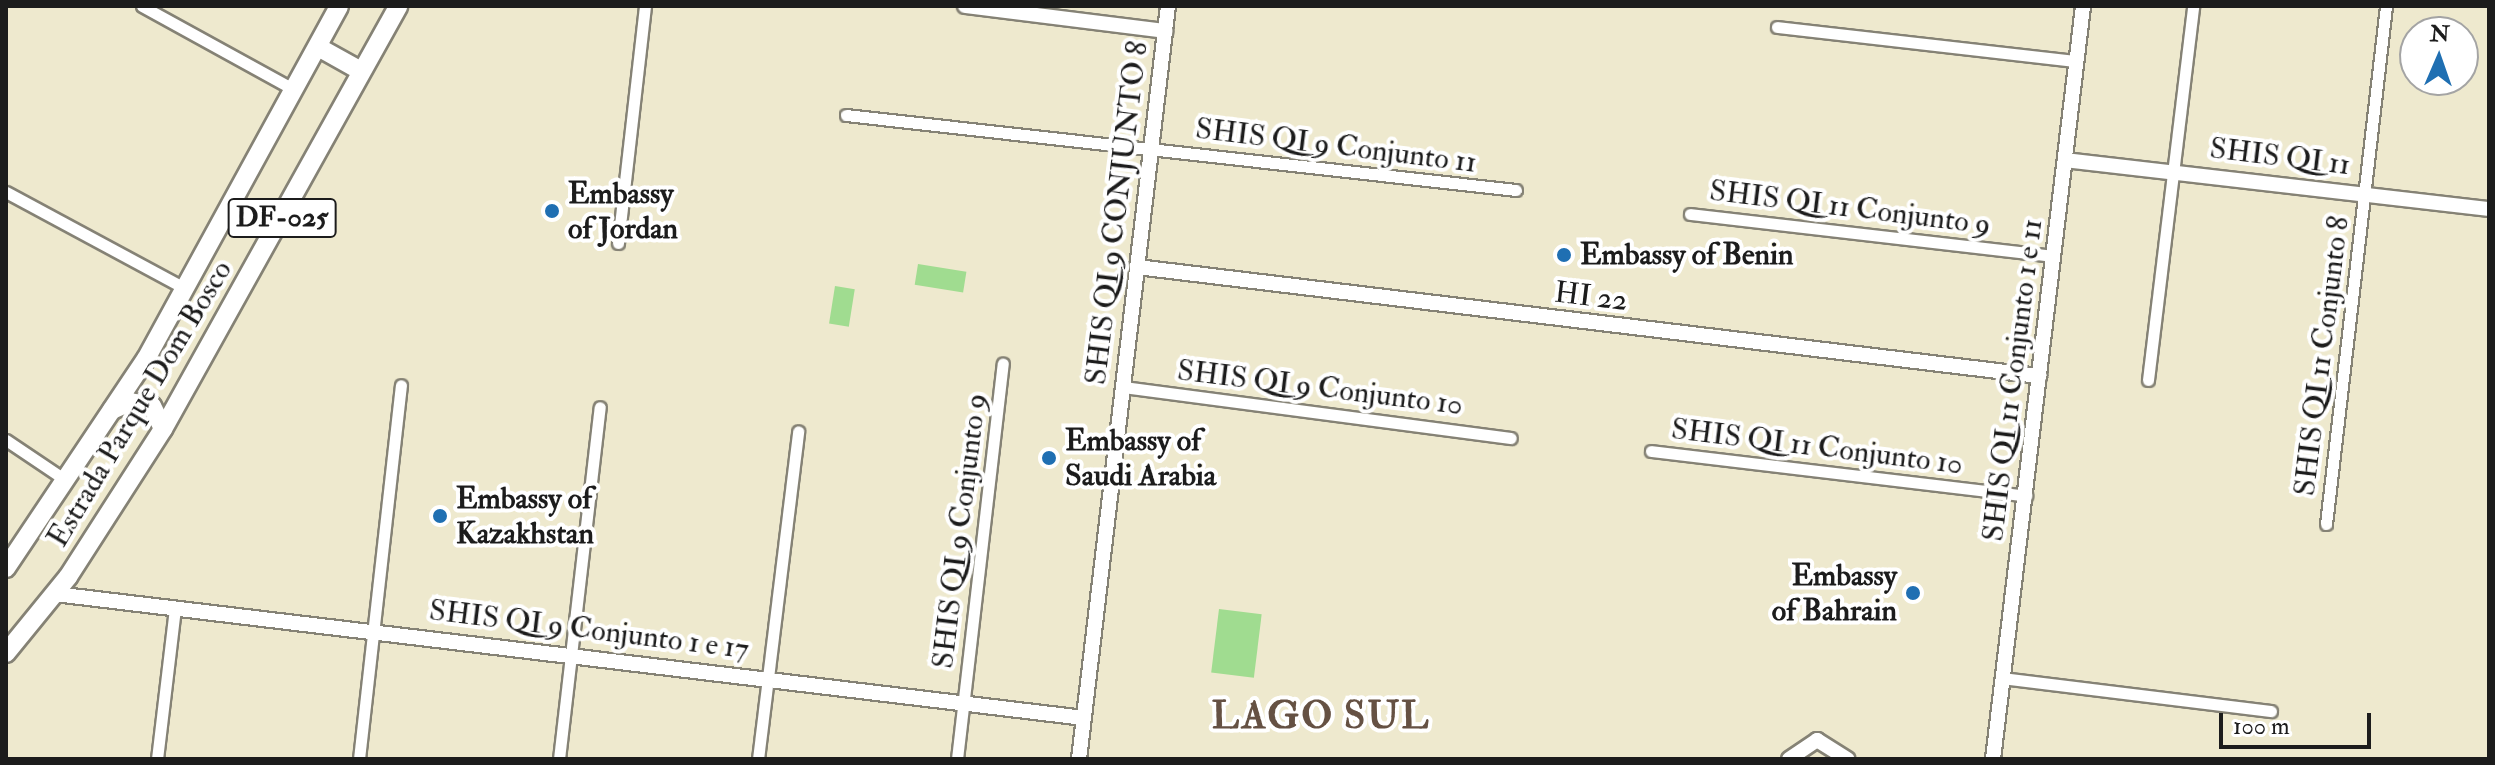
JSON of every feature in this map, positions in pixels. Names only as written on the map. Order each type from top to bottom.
[{"type":"main road","name":"Estrada Parque Dom Bosco","points":[[6,568],[146,359],[339,6]]},
{"type":"main road","name":"Estrada Parque Dom Bosco","points":[[6,653],[68,577],[163,429],[398,6]]},
{"type":"main road","points":[[318,47],[361,71]]},
{"type":"main road","points":[[146,359],[147,390],[176,406]]},
{"type":"main road","points":[[112,410],[130,402],[152,406],[163,429]]},
{"type":"street","points":[[142,6],[293,89]]},
{"type":"street","points":[[618,243],[645,6]]},
{"type":"street","points":[[965,6],[1165,31]]},
{"type":"street","name":"SHIS QI 9 CONJUNTO 8","points":[[1079,759],[1168,6]]},
{"type":"street","name":"SHIS QI 11 Conjunto 1 e 11","points":[[1993,759],[2083,6]]},
{"type":"street","points":[[2148,380],[2193,6]]},
{"type":"street","name":"SHIS QI 11 Conjunto 8","points":[[2326,524],[2386,6]]},
{"type":"street","points":[[1777,27],[2076,61]]},
{"type":"street","name":"SHIS QI 9 Conjunto 11","points":[[846,115],[1516,190]]},
{"type":"street","name":"SHIS QI 11","points":[[2065,160],[2174,170],[2489,209]]},
{"type":"street","points":[[6,192],[184,288]]},
{"type":"street","name":"SHIS QI 11 Conjunto 9","points":[[1690,214],[2053,256]]},
{"type":"street","name":"HI 22","points":[[1137,267],[2039,376]]},
{"type":"street","name":"SHIS QI 9 Conjunto 9","points":[[964,703],[1003,364]]},
{"type":"street","points":[[359,759],[401,385]]},
{"type":"street","name":"SHIS QI 9 Conjunto 10","points":[[1123,387],[1511,438]]},
{"type":"street","points":[[559,759],[600,407]]},
{"type":"street","points":[[758,759],[798,431]]},
{"type":"street","points":[[6,440],[67,481]]},
{"type":"street","name":"SHIS QI 11 Conjunto 10","points":[[1651,451],[2026,496]]},
{"type":"street","points":[[68,577],[86,594]]},
{"type":"street","name":"SHIS QI 9 Conjunto 1 e 17","points":[[55,594],[86,594],[1084,718]]},
{"type":"street","points":[[157,759],[175,607]]},
{"type":"street","points":[[2001,678],[2271,711]]},
{"type":"street","points":[[957,759],[964,703]]},
{"type":"street","points":[[1789,759],[1817,740],[1848,759]]},
{"type":"green space","points":[[918,264],[966,272],[963,292],[915,285]]},
{"type":"green space","points":[[835,286],[855,289],[849,327],[829,324]]},
{"type":"green space","points":[[1219,609],[1262,614],[1254,678],[1211,673]]},
{"type":"place","name":"Embassy of Jordan","points":[[552,211]]},
{"type":"place","name":"Embassy of Benin","points":[[1564,255]]},
{"type":"place","name":"Embassy of Saudi Arabia","points":[[1049,458]]},
{"type":"place","name":"Embassy of Kazakhstan","points":[[440,516]]},
{"type":"place","name":"Embassy of Bahrain","points":[[1913,593]]},
{"type":"district","name":"LAGO SUL","points":[[1321,717]]}]
